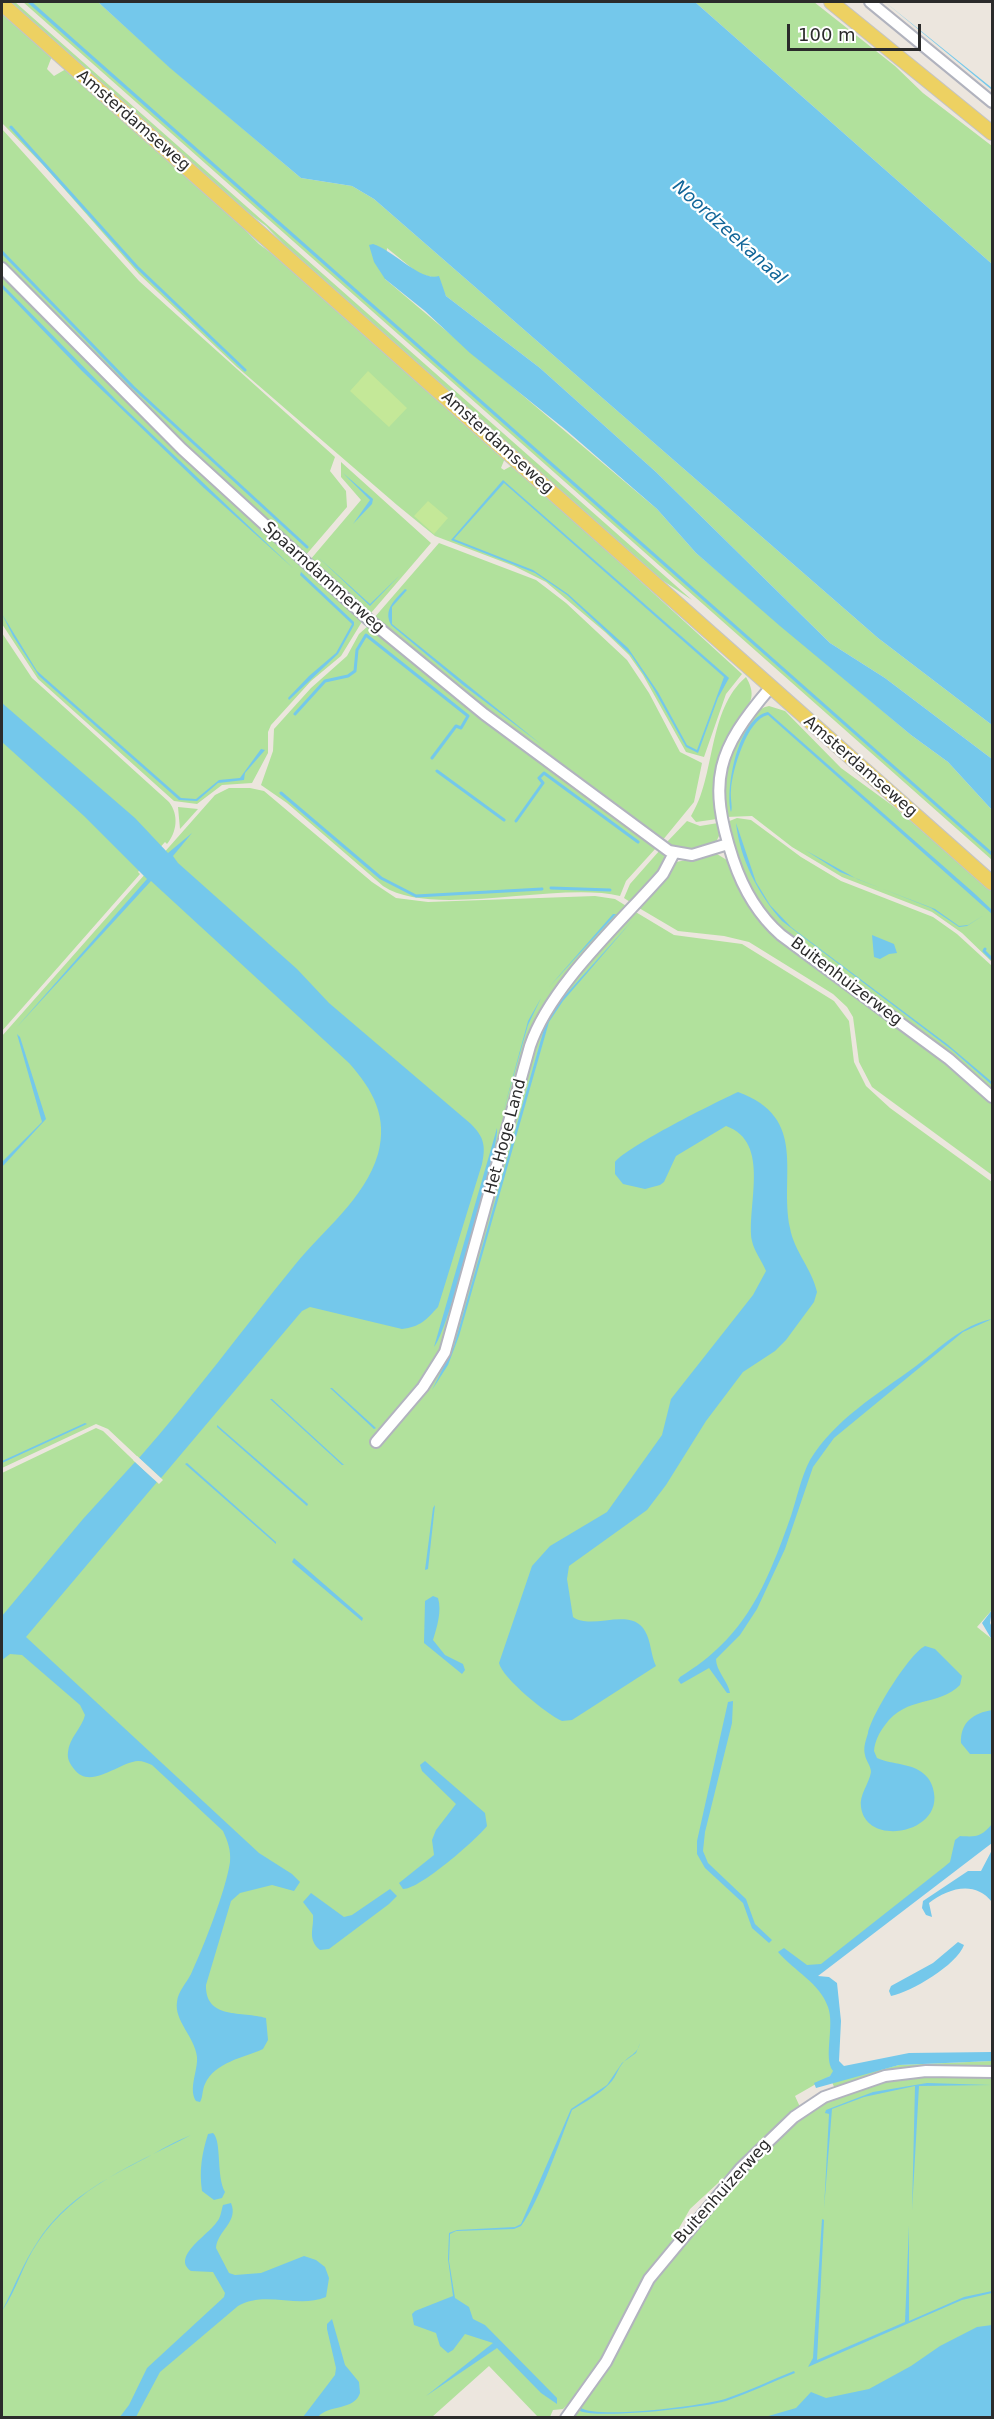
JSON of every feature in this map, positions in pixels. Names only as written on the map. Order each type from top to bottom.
[{"type":"main road","points":[[831,2],[993,133]]},
{"type":"main road","name":"Amsterdamseweg","points":[[2,4],[770,688],[993,883]]},
{"type":"street","points":[[870,2],[993,102]]},
{"type":"street","name":"Spaarndammerweg","points":[[2,268],[75,345],[182,449],[368,619],[484,714],[674,853]]},
{"type":"street","name":"Buitenhuizerweg","points":[[770,688],[736,730],[723,762],[718,798],[728,844],[746,893],[772,927],[949,1059],[993,1097]]},
{"type":"street","points":[[674,853],[692,855],[728,844]]},
{"type":"street","name":"Het Hoge Land","points":[[376,1442],[423,1387],[445,1352],[531,1046],[542,1017],[558,993],[663,874],[674,853]]},
{"type":"street","name":"Buitenhuizerweg","points":[[566,2418],[606,2362],[637,2297],[655,2272],[741,2168],[800,2112],[843,2089],[895,2074],[926,2071],[993,2072]]},
{"type":"green space","points":[[6,2],[15,2],[692,600],[653,574],[303,264],[266,226],[228,198]]},
{"type":"green space","points":[[23,2],[98,2],[171,68],[301,178],[352,186],[374,199],[878,638],[992,725],[992,759],[885,678],[830,643],[656,472],[540,368],[446,296],[436,278],[419,274],[387,248],[385,279],[657,509],[696,553],[911,735],[948,762],[992,810],[992,860]]},
{"type":"green space","points":[[695,2],[814,2],[895,66],[923,93],[992,146],[992,264]]},
{"type":"green space","points":[[2,11],[52,56],[47,69],[54,76],[66,69],[220,205],[259,244],[295,271],[505,458],[501,468],[504,470],[513,465],[742,674],[726,694],[704,757],[686,752],[643,675],[629,655],[605,632],[546,582],[514,566],[435,536],[237,367],[139,274],[44,166],[2,123]]},
{"type":"green space","points":[[2,129],[139,281],[335,457],[330,471],[346,491],[347,507],[305,556],[111,375],[2,262]]},
{"type":"green space","points":[[2,274],[133,407],[363,620],[341,656],[311,681],[271,725],[268,732],[268,753],[252,783],[222,785],[197,804],[174,801],[38,679],[2,624]]},
{"type":"green space","points":[[368,371],[407,408],[389,427],[350,391]]},
{"type":"green space","points":[[341,462],[431,543],[371,613],[310,560],[361,500],[341,477]]},
{"type":"green space","points":[[428,501],[448,518],[434,534],[414,516]]},
{"type":"green space","points":[[439,543],[536,580],[566,603],[627,660],[649,693],[680,752],[702,763],[694,802],[662,841],[467,695],[374,618]]},
{"type":"green space","points":[[368,626],[656,848],[626,881],[620,896],[563,893],[463,900],[405,895],[383,886],[287,803],[261,785],[273,751],[274,729],[311,688],[347,656],[359,634]]},
{"type":"green space","points":[[2,633],[32,678],[169,802],[176,823],[167,844],[165,842],[138,872],[140,874],[2,1031]]},
{"type":"green space","points":[[746,677],[751,688],[751,699],[727,738],[716,772],[717,819],[696,822],[691,816],[705,782],[724,707],[733,691]]},
{"type":"green space","points":[[769,706],[785,711],[841,768],[893,806],[992,891],[992,962],[962,933],[932,912],[842,877],[792,847],[752,816],[726,817],[722,784],[732,750],[744,726],[760,710]]},
{"type":"green space","points":[[229,788],[264,791],[372,882],[396,898],[428,902],[595,896],[615,899],[628,907],[555,991],[534,1024],[436,1375],[539,1032],[562,993],[634,911],[674,935],[742,944],[834,1001],[849,1021],[854,1062],[866,1086],[890,1108],[992,1182],[992,1610],[977,1627],[992,1639],[992,1838],[812,1975],[830,1997],[837,2072],[795,2096],[800,2107],[690,2209],[613,2343],[576,2397],[563,2409],[553,2410],[550,2417],[538,2417],[489,2366],[432,2417],[2,2417],[2,1473],[96,1428],[103,1431],[153,1479],[157,1475],[108,1429],[96,1424],[2,1468],[2,1036],[215,795]]},
{"type":"green space","points":[[178,807],[198,809],[180,829]]},
{"type":"green space","points":[[737,818],[751,820],[801,857],[841,881],[933,917],[957,934],[992,966],[992,1092],[769,919],[744,878],[727,822]]},
{"type":"green space","points":[[687,821],[700,826],[718,823],[720,834],[716,842],[704,848],[691,850],[684,850],[666,843]]},
{"type":"green space","points":[[660,850],[664,853],[665,864],[630,902],[624,898],[630,884]]},
{"type":"green space","points":[[717,854],[730,862],[746,900],[992,1103],[992,1175],[872,1087],[859,1062],[853,1017],[847,1007],[833,994],[749,942],[724,936],[678,931],[639,908],[676,862]]},
{"type":"green space","points":[[992,2061],[992,2068],[934,2067],[835,2089],[832,2082],[899,2065]]},
{"type":"green space","points":[[908,2075],[992,2075],[992,2417],[571,2418],[655,2275],[741,2173],[794,2123],[816,2106],[859,2087]]},
{"type":"water","points":[[27,2],[32,2],[992,852],[992,856]]},
{"type":"water","name":"Noordzeekanaal","points":[[98,2],[695,2],[992,264],[992,725],[878,638],[374,199],[352,186],[301,178],[170,68]]},
{"type":"water","points":[[885,2],[992,88],[992,90]]},
{"type":"water","points":[[373,244],[415,270],[432,277],[439,276],[446,296],[540,368],[656,472],[830,643],[885,678],[992,759],[992,810],[948,762],[911,735],[780,626],[696,553],[657,509],[385,279],[374,262],[369,245]]},
{"type":"water","points":[[2,284],[120,404],[294,569],[204,488],[82,371],[2,288]]},
{"type":"water","points":[[343,473],[373,499],[372,504],[353,524],[370,500]]},
{"type":"water","points":[[503,480],[729,678],[718,698],[698,753],[686,747],[653,688],[631,655],[567,595],[535,573],[451,540]],"holes":[[[504,483],[724,677],[697,750],[687,745],[658,692],[628,648],[568,594],[533,570],[454,539]]]},
{"type":"water","points":[[318,557],[370,604],[399,576],[370,606]]},
{"type":"water","points":[[301,572],[354,622],[354,625],[338,654],[289,700],[288,698],[309,676],[336,653],[352,624],[300,575]]},
{"type":"water","points":[[405,589],[407,590],[392,607],[392,624],[542,745],[463,685],[391,625],[389,609]]},
{"type":"water","points":[[2,614],[37,671],[181,798],[196,799],[219,780],[240,778],[261,749],[265,750],[245,773],[244,780],[218,783],[197,801],[179,800],[39,676],[13,636]]},
{"type":"water","points":[[2,703],[135,818],[168,853],[192,833],[173,856],[178,863],[297,969],[329,1003],[471,1124],[483,1142],[482,1164],[438,1307],[434,1312],[418,1325],[402,1329],[310,1307],[302,1311],[161,1478],[139,1458],[294,1266],[342,1214],[363,1186],[378,1154],[381,1141],[380,1116],[365,1083],[349,1063],[151,881],[16,1028],[147,879],[84,816],[2,742]]},
{"type":"water","points":[[768,712],[974,893],[992,910],[992,914],[768,715],[754,726],[742,747],[732,781],[731,812],[730,787],[736,755],[749,727],[758,717]]},
{"type":"water","points":[[736,823],[756,882],[770,905],[791,927],[947,1044],[992,1082],[992,1085],[952,1050],[782,921],[773,911],[758,888],[746,863]]},
{"type":"water","points":[[805,850],[855,878],[840,872]]},
{"type":"water","points":[[882,889],[935,909],[959,926],[968,925],[984,915],[967,926],[959,927],[931,908]]},
{"type":"water","points":[[613,914],[616,914],[549,987]]},
{"type":"water","points":[[632,921],[563,1001],[549,1022],[459,1336],[448,1365],[432,1390],[454,1346],[544,1029],[560,1001]]},
{"type":"water","points":[[872,935],[894,944],[897,953],[880,959],[874,957]]},
{"type":"water","points":[[541,998],[528,1025],[501,1120],[528,1021]]},
{"type":"water","points":[[17,1034],[20,1037],[46,1119],[2,1167],[2,1162],[42,1122]]},
{"type":"water","points":[[738,1092],[760,1103],[775,1117],[783,1132],[790,1228],[817,1292],[814,1302],[786,1340],[775,1351],[743,1372],[706,1421],[666,1485],[647,1510],[569,1566],[567,1579],[573,1617],[590,1622],[621,1619],[639,1624],[647,1635],[656,1666],[572,1720],[562,1721],[537,1704],[508,1678],[499,1663],[532,1566],[550,1546],[607,1512],[662,1435],[671,1399],[753,1295],[766,1271],[752,1241],[753,1160],[749,1146],[740,1134],[726,1126],[676,1156],[664,1182],[645,1189],[623,1184],[615,1174],[615,1162],[654,1135]]},
{"type":"water","points":[[497,1128],[490,1168],[471,1240],[449,1311],[434,1347]]},
{"type":"water","points":[[992,1319],[963,1332],[834,1438],[813,1467],[785,1549],[757,1609],[740,1635],[716,1659],[730,1693],[727,1693],[709,1668],[681,1684],[678,1680],[680,1677],[722,1645],[751,1608],[772,1565],[807,1467],[820,1445],[858,1408],[952,1338],[971,1326]]},
{"type":"water","points":[[330,1388],[332,1388],[376,1428],[374,1429]]},
{"type":"water","points":[[270,1399],[272,1399],[344,1465],[342,1465]]},
{"type":"water","points":[[87,1424],[2,1463],[2,1461]]},
{"type":"water","points":[[217,1425],[308,1504],[307,1506],[217,1427]]},
{"type":"water","points":[[135,1462],[157,1482],[26,1637],[259,1853],[292,1874],[300,1882],[294,1891],[272,1885],[240,1893],[231,1901],[206,1985],[207,1996],[218,2009],[266,2018],[268,2040],[263,2049],[230,2062],[215,2071],[205,2084],[200,2102],[196,2101],[193,2091],[197,2057],[193,2043],[181,2022],[177,2002],[208,1935],[219,1903],[230,1862],[228,1842],[223,1831],[152,1765],[138,1761],[105,1774],[88,1777],[81,1775],[68,1759],[69,1747],[85,1715],[80,1705],[22,1655],[10,1654],[2,1660],[2,1616],[83,1519]]},
{"type":"water","points":[[187,1463],[276,1542],[276,1544],[185,1464]]},
{"type":"water","points":[[435,1505],[428,1569],[425,1570],[433,1508]]},
{"type":"water","points":[[294,1558],[363,1618],[362,1621],[292,1562]]},
{"type":"water","points":[[433,1596],[438,1598],[439,1608],[433,1640],[445,1655],[463,1664],[465,1670],[462,1674],[424,1643],[425,1601]]},
{"type":"water","points":[[992,1610],[990,1623],[992,1640],[982,1623]]},
{"type":"water","points":[[925,1646],[935,1649],[962,1676],[960,1685],[951,1692],[903,1709],[885,1725],[878,1737],[874,1751],[877,1758],[919,1770],[930,1780],[934,1793],[933,1807],[926,1818],[915,1826],[888,1831],[866,1820],[861,1807],[861,1798],[871,1772],[865,1755],[865,1744],[876,1713],[892,1685],[910,1660]]},
{"type":"water","points":[[733,1701],[732,1723],[705,1832],[703,1851],[708,1863],[746,1899],[755,1924],[772,1940],[769,1943],[752,1928],[743,1903],[705,1868],[697,1854],[697,1841],[728,1702]]},
{"type":"water","points":[[992,1710],[992,1754],[970,1754],[961,1743],[963,1729],[974,1716]]},
{"type":"water","points":[[425,1761],[485,1813],[487,1826],[434,1873],[421,1882],[403,1889],[399,1883],[434,1855],[432,1840],[436,1830],[456,1804],[422,1771],[420,1765]]},
{"type":"water","points":[[992,1824],[992,1843],[818,1976],[829,1977],[837,1983],[841,2021],[839,2061],[844,2066],[909,2053],[992,2052],[992,2061],[899,2065],[816,2088],[814,2083],[830,2076],[833,2071],[829,2058],[830,2015],[828,2007],[813,1984],[778,1952],[784,1948],[807,1965],[821,1964],[950,1862],[955,1840],[960,1836],[978,1835],[985,1832]]},
{"type":"water","points":[[992,1850],[992,1902],[978,1891],[953,1890],[929,1903],[932,1917],[926,1915],[922,1908],[923,1901],[968,1871],[981,1871]]},
{"type":"water","points":[[390,1889],[397,1896],[389,1904],[329,1949],[320,1950],[316,1946],[312,1938],[313,1915],[303,1902],[311,1893],[344,1917],[352,1915]]},
{"type":"water","points":[[958,1942],[964,1945],[960,1953],[943,1969],[910,1989],[891,1996],[889,1991],[891,1986],[933,1963]]},
{"type":"water","points":[[624,2061],[608,2085],[572,2110],[535,2202],[521,2226],[514,2229],[456,2231],[450,2234],[449,2261],[455,2298],[469,2307],[473,2319],[485,2325],[557,2398],[557,2404],[541,2393],[497,2348],[426,2396],[493,2343],[465,2334],[448,2353],[440,2346],[436,2333],[414,2325],[412,2314],[415,2311],[453,2296],[448,2259],[449,2233],[457,2230],[515,2227],[521,2224],[571,2109],[607,2085]]},
{"type":"water","points":[[927,2083],[992,2085],[919,2086],[912,2211],[915,2086],[864,2097],[832,2109],[824,2209],[829,2114],[825,2113],[826,2110],[873,2092]]},
{"type":"water","points":[[213,2133],[216,2137],[222,2185],[225,2192],[222,2198],[214,2200],[202,2191],[201,2176],[206,2141],[208,2134]]},
{"type":"water","points":[[106,2179],[70,2206],[38,2242],[2,2311],[28,2258],[38,2241],[49,2227],[60,2214],[86,2192]]},
{"type":"water","points":[[231,2203],[232,2216],[216,2248],[229,2273],[235,2275],[261,2273],[304,2256],[316,2260],[325,2267],[329,2278],[326,2297],[304,2301],[259,2300],[238,2306],[160,2372],[136,2417],[119,2418],[129,2405],[147,2368],[224,2297],[225,2293],[213,2272],[191,2271],[185,2259],[193,2246],[218,2221],[223,2205]]},
{"type":"water","points":[[822,2219],[824,2220],[817,2360],[905,2322],[909,2225],[909,2321],[964,2297],[992,2291],[992,2293],[962,2300],[808,2367],[813,2358]]},
{"type":"water","points":[[332,2319],[345,2365],[359,2382],[360,2393],[352,2403],[328,2410],[318,2417],[303,2417],[335,2375],[336,2368],[327,2329],[327,2324]]},
{"type":"water","points":[[992,2325],[992,2417],[765,2417],[796,2408],[811,2392],[826,2398],[869,2389],[911,2366],[940,2346],[977,2327]]},
{"type":"water","points":[[794,2371],[795,2373],[743,2395],[714,2404],[628,2413],[607,2414],[580,2411],[581,2408],[591,2411],[628,2412],[713,2402],[734,2396]]},
{"type":"pier","points":[[137,1456],[163,1480],[159,1484],[133,1460]]},
{"type":"waterway","points":[[11,127],[137,267],[245,370]]},
{"type":"waterway","points":[[2,252],[133,387],[307,547]]},
{"type":"waterway","points":[[295,714],[325,681],[348,676],[355,671],[357,650],[366,635],[468,716],[461,728],[456,726],[432,758]]},
{"type":"waterway","points":[[437,771],[504,820]]},
{"type":"waterway","points":[[516,821],[543,783],[539,778],[544,773],[638,842]]},
{"type":"waterway","points":[[281,793],[381,878],[416,896],[542,889]]},
{"type":"waterway","points":[[551,888],[610,890]]},
{"type":"waterway","points":[[985,949],[984,951],[992,959]]}]
